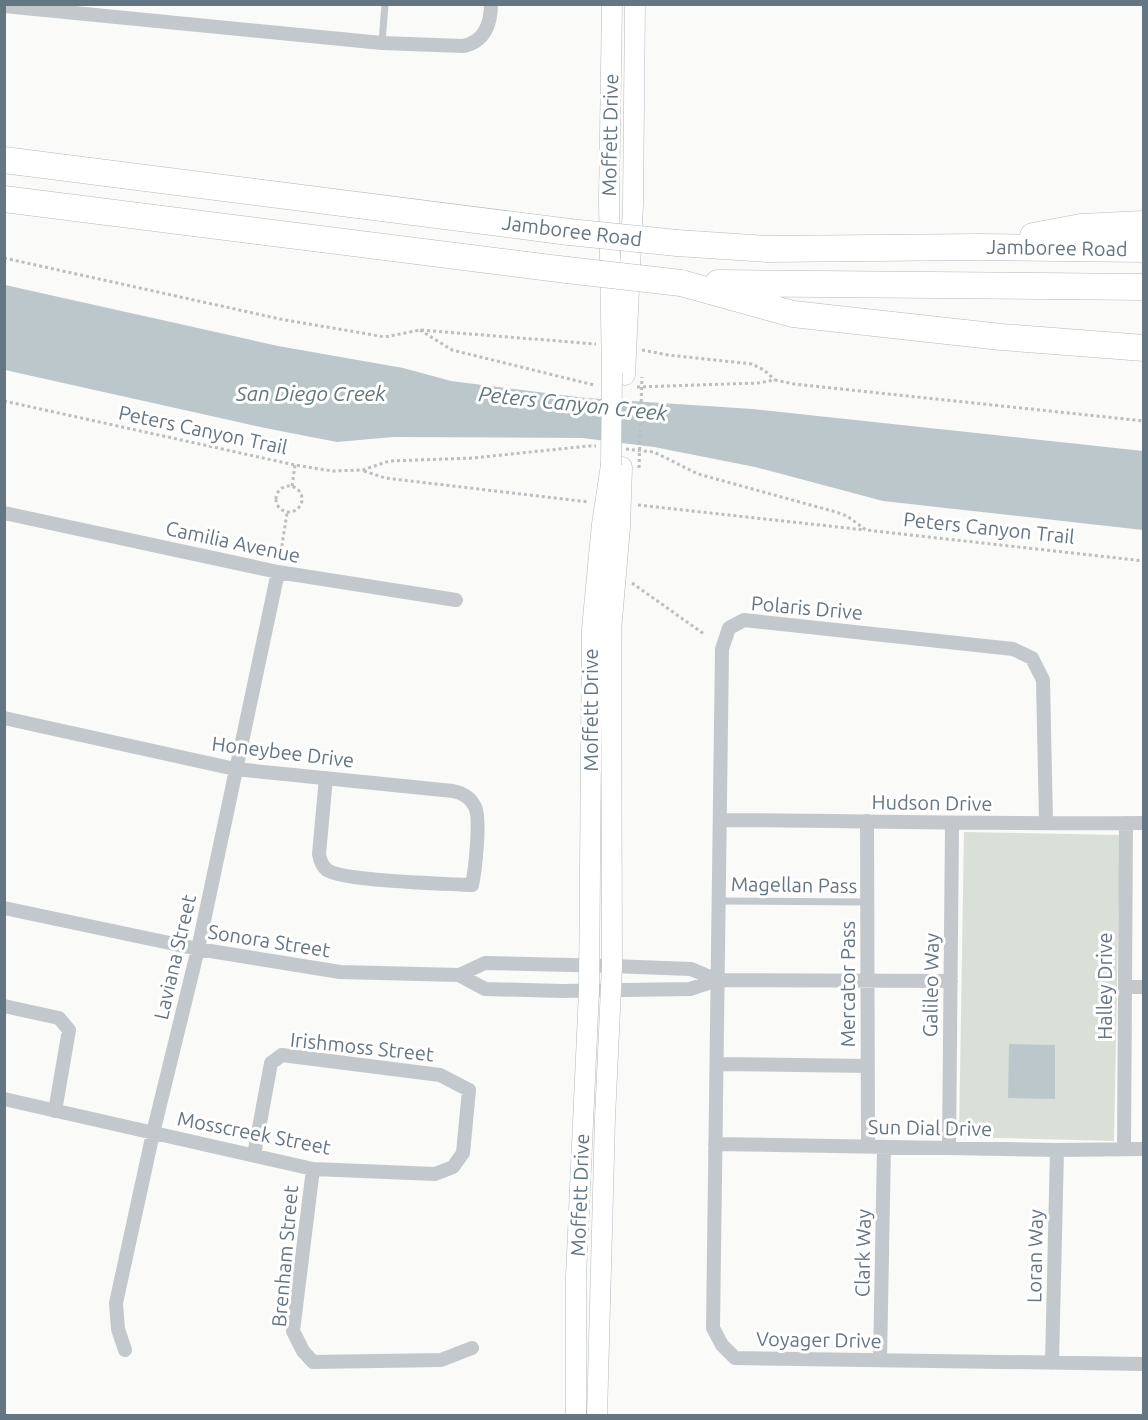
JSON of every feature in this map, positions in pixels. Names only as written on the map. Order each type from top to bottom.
[{"type":"highway","name":"Jamboree Road","points":[[4,160],[676,243],[767,249],[980,247],[1143,249]]},
{"type":"highway","name":"Jamboree Road","points":[[4,199],[681,283],[1143,287]]},
{"type":"highway","points":[[980,247],[1081,227],[1143,224]]},
{"type":"highway","points":[[681,283],[793,314],[1001,337],[1143,348]]},
{"type":"street","points":[[4,6],[382,43],[463,46],[472,44],[487,30],[491,18],[491,4]]},
{"type":"street","name":"Moffett Drive","points":[[612,4],[609,201],[626,375]]},
{"type":"street","name":"Moffett Drive","points":[[597,1416],[605,1118],[612,966],[611,631],[624,467],[633,204],[635,4]]},
{"type":"street","name":"Moffett Drive","points":[[576,1416],[576,1277],[589,966],[592,629],[602,524],[624,467]]},
{"type":"street","name":"Camilia Avenue","points":[[4,513],[278,572],[456,600]]},
{"type":"street","name":"Laviana Street","points":[[125,1350],[118,1329],[116,1303],[153,1133],[198,950],[278,572]]},
{"type":"street","name":"Polaris Drive","points":[[717,980],[722,649],[729,628],[744,620],[1013,649],[1032,658],[1043,680],[1046,822]]},
{"type":"street","name":"Honeybee Drive","points":[[4,718],[235,769],[453,790],[469,798],[478,813],[475,875],[472,885],[363,877],[327,869],[320,860],[319,854],[326,778]]},
{"type":"street","name":"Hudson Drive","points":[[721,820],[952,824],[1143,823]]},
{"type":"street","name":"Mercator Pass","points":[[867,822],[868,1146]]},
{"type":"street","name":"Halley Drive","points":[[1124,1149],[1126,823]]},
{"type":"street","name":"Galileo Way","points":[[949,1147],[952,824]]},
{"type":"street","name":"Sonora Street","points":[[4,908],[198,950],[340,972],[459,975],[485,963],[691,969],[717,980]]},
{"type":"street","name":"Sonora Street","points":[[459,975],[485,989],[588,991],[690,989],[717,980]]},
{"type":"street","points":[[717,980],[951,981]]},
{"type":"street","name":"Voyager Drive","points":[[717,980],[713,1328],[722,1346],[735,1358],[1143,1364]]},
{"type":"street","points":[[1125,987],[1143,987]]},
{"type":"street","points":[[4,1006],[59,1018],[69,1030],[55,1111]]},
{"type":"street","name":"Irishmoss Street","points":[[254,1155],[270,1063],[282,1055],[440,1075],[469,1089]]},
{"type":"street","points":[[717,1064],[868,1066]]},
{"type":"street","name":"Mosscreek Street","points":[[4,1099],[313,1169],[435,1174],[453,1167],[463,1153],[469,1089]]},
{"type":"street","name":"Sun Dial Drive","points":[[715,1144],[1057,1150],[1143,1149]]},
{"type":"street","name":"Clark Way","points":[[880,1360],[884,1147]]},
{"type":"street","name":"Loran Way","points":[[1052,1363],[1057,1150]]},
{"type":"street","name":"Brenham Street","points":[[313,1169],[293,1331],[303,1351],[313,1362],[441,1360],[472,1348]]},
{"type":"lane","points":[[382,43],[385,4]]},
{"type":"lane","name":"Magellan Pass","points":[[719,901],[867,902]]},
{"type":"path","points":[[4,258],[280,319],[385,337],[420,330],[601,345]]},
{"type":"path","points":[[643,350],[752,364],[764,370],[775,380],[794,384],[1143,421]]},
{"type":"path","points":[[624,467],[626,375]]},
{"type":"path","name":"Peters Canyon Trail","points":[[4,401],[295,465],[332,471],[363,470],[396,460]]},
{"type":"path","points":[[292,486],[295,465]]},
{"type":"path","points":[[363,470],[385,478],[592,502]]},
{"type":"path","points":[[292,486],[300,491],[303,501],[298,509],[286,513],[280,510],[277,495],[283,488],[292,486]]},
{"type":"path","points":[[636,504],[866,530]]},
{"type":"path","name":"Peters Canyon Trail","points":[[837,512],[847,516],[866,530],[1143,561]]},
{"type":"path","points":[[278,572],[286,513]]},
{"type":"path","points":[[630,581],[704,634]]},
{"type":"shaded area","points":[[964,832],[1120,835],[1114,1141],[959,1137]]},
{"type":"water","name":"San Diego Creek","points":[[5,285],[278,346],[403,368],[451,381],[586,398],[752,409],[1143,451],[1143,530],[883,501],[755,467],[654,447],[582,438],[393,437],[337,442],[265,428],[5,370]]},
{"type":"water","points":[[1009,1044],[1055,1045],[1055,1099],[1008,1098]]},
{"type":"water label","name":"Peters Canyon Creek","points":[[573,404]]}]
